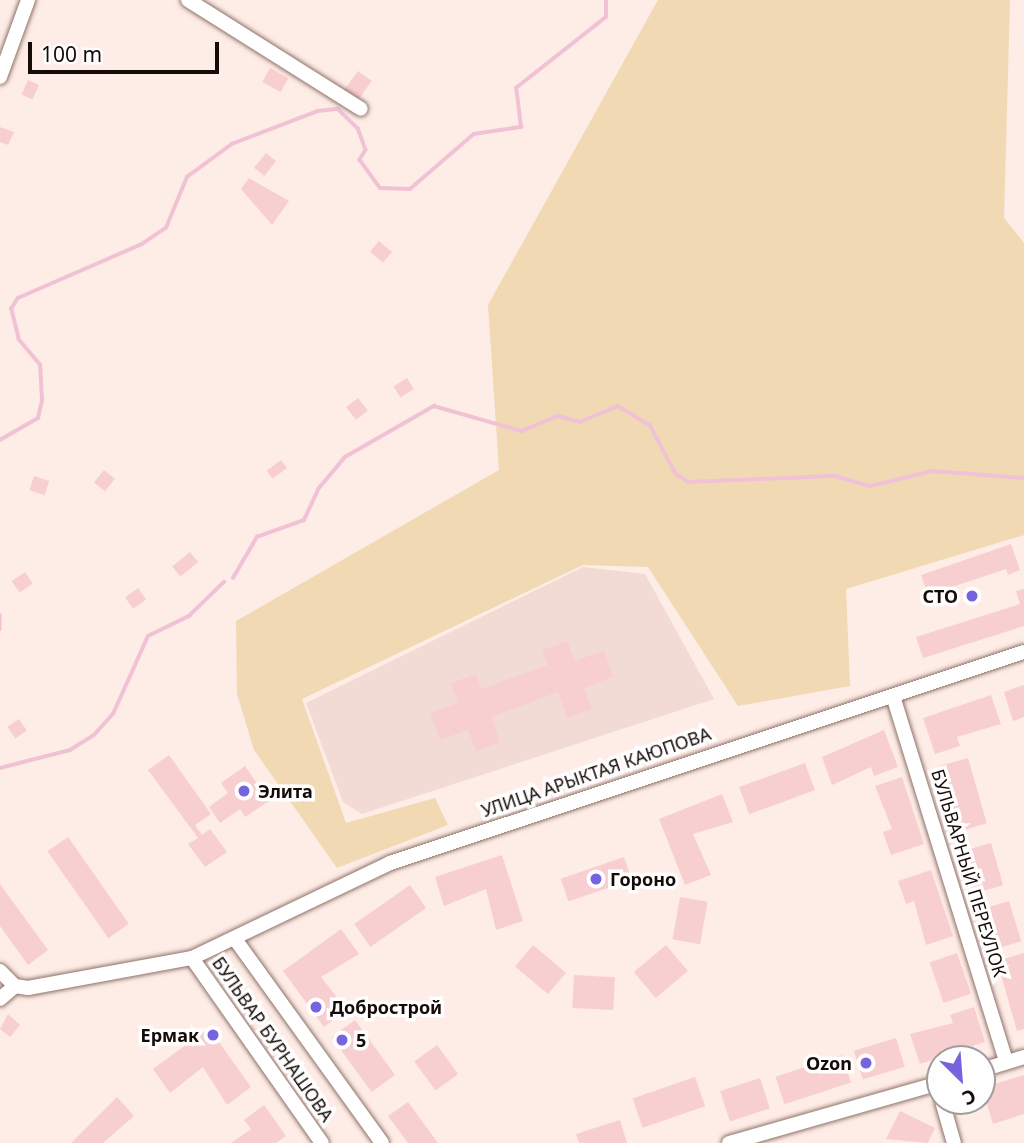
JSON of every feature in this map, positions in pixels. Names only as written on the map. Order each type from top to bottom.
[{"type":"street","points":[[0,77],[28,0]]},
{"type":"street","points":[[188,0],[361,109]]},
{"type":"street","name":"УЛИЦА АРЫКТАЯ КАЮПОВА","points":[[15,986],[192,958],[390,863],[1024,652]]},
{"type":"street","name":"БУЛЬВАРНЫЙ ПЕРЕУЛОК","points":[[893,696],[1006,1062]]},
{"type":"street","name":"БУЛЬВАР БУРНАШОВА","points":[[234,939],[382,1143]]},
{"type":"street","name":"БУЛЬВАР БУРНАШОВА","points":[[192,958],[323,1143]]},
{"type":"street","points":[[0,971],[15,986],[0,999]]},
{"type":"street","points":[[996,1065],[1024,1056]]},
{"type":"street","points":[[729,1143],[926,1090]]},
{"type":"street","points":[[946,1115],[954,1143]]},
{"type":"shaded area","points":[[658,0],[1010,0],[1004,218],[1024,243],[1024,535],[846,589],[850,686],[738,706],[648,567],[583,565],[302,699],[346,823],[435,798],[448,825],[337,868],[254,750],[237,694],[236,621],[499,470],[488,305]]},
{"type":"shaded area","points":[[583,567],[645,574],[714,699],[362,814],[343,802],[306,703]]},
{"type":"building","points":[[270,68],[288,78],[281,92],[262,82]]},
{"type":"building","points":[[358,71],[372,81],[358,100],[344,90]]},
{"type":"building","points":[[28,80],[39,85],[32,99],[21,95]]},
{"type":"building","points":[[0,127],[14,132],[8,145],[0,142]]},
{"type":"building","points":[[266,153],[276,161],[264,176],[254,168]]},
{"type":"building","points":[[249,178],[289,201],[272,225],[241,189]]},
{"type":"building","points":[[379,241],[392,252],[383,263],[370,252]]},
{"type":"building","points":[[407,378],[414,389],[400,398],[393,386]]},
{"type":"building","points":[[358,398],[368,411],[356,420],[346,407]]},
{"type":"building","points":[[281,460],[287,468],[273,479],[267,471]]},
{"type":"building","points":[[104,470],[115,479],[105,491],[94,482]]},
{"type":"building","points":[[34,476],[49,481],[45,495],[29,490]]},
{"type":"building","points":[[1011,544],[1020,570],[1008,575],[1006,569],[928,595],[921,575]]},
{"type":"building","points":[[190,552],[198,562],[180,577],[172,566]]},
{"type":"building","points":[[25,572],[33,584],[20,593],[12,581]]},
{"type":"building","points":[[138,588],[146,599],[133,609],[125,597]]},
{"type":"building","points":[[1024,589],[1024,626],[923,658],[916,637],[1020,604],[1016,591]]},
{"type":"building","points":[[567,641],[575,661],[604,650],[613,677],[584,688],[592,709],[567,718],[558,692],[491,717],[500,742],[476,751],[468,730],[440,740],[430,713],[458,703],[451,683],[476,674],[481,689],[548,665],[542,650]]},
{"type":"building","points":[[1024,685],[1024,717],[1013,721],[1004,692]]},
{"type":"building","points":[[991,695],[1001,724],[957,737],[960,746],[935,754],[923,718]]},
{"type":"building","points":[[19,719],[27,731],[15,738],[7,727]]},
{"type":"building","points":[[884,730],[898,767],[874,776],[871,767],[832,785],[822,757]]},
{"type":"building","points":[[169,755],[211,814],[195,825],[202,835],[210,829],[227,852],[205,867],[188,844],[198,838],[148,770]]},
{"type":"building","points":[[968,758],[987,823],[958,832],[939,766]]},
{"type":"building","points":[[805,763],[815,790],[749,814],[739,787]]},
{"type":"building","points":[[245,766],[269,801],[245,817],[240,809],[220,823],[209,807],[228,793],[221,783]]},
{"type":"building","points":[[902,777],[924,844],[891,855],[883,832],[892,829],[875,786]]},
{"type":"building","points":[[722,794],[733,822],[693,834],[711,875],[685,885],[659,819]]},
{"type":"building","points":[[68,837],[129,924],[108,938],[48,851]]},
{"type":"building","points":[[991,843],[1003,885],[974,894],[962,851]]},
{"type":"building","points":[[502,855],[523,921],[496,930],[486,889],[444,906],[435,877]]},
{"type":"building","name":"Гороно","points":[[624,857],[632,880],[568,902],[561,879]]},
{"type":"building","points":[[931,870],[953,936],[926,945],[914,901],[906,904],[898,881]]},
{"type":"building","points":[[0,884],[48,950],[28,965],[0,926]]},
{"type":"building","points":[[410,885],[426,908],[370,947],[354,924]]},
{"type":"building","points":[[680,897],[708,902],[700,944],[673,939]]},
{"type":"building","points":[[1009,901],[1021,941],[994,950],[981,909]]},
{"type":"building","points":[[341,929],[359,954],[321,977],[347,1010],[324,1027],[283,971]]},
{"type":"building","points":[[533,945],[566,973],[548,994],[515,966]]},
{"type":"building","points":[[666,945],[688,971],[656,998],[634,972]]},
{"type":"building","points":[[957,953],[971,994],[944,1003],[930,962]]},
{"type":"building","points":[[1024,953],[1024,1029],[1017,1031],[997,961]]},
{"type":"building","points":[[574,975],[615,977],[613,1010],[572,1008]]},
{"type":"building","points":[[974,1007],[985,1042],[976,1045],[926,1045],[926,1062],[920,1064],[910,1034],[953,1023],[950,1015]]},
{"type":"building","points":[[8,1014],[20,1025],[10,1037],[0,1029]]},
{"type":"building","points":[[355,1020],[395,1075],[372,1092],[332,1037]]},
{"type":"building","points":[[209,1028],[251,1087],[227,1105],[203,1067],[170,1093],[153,1069]]},
{"type":"building","points":[[896,1038],[905,1067],[863,1080],[854,1051]]},
{"type":"building","points":[[437,1045],[458,1074],[436,1091],[414,1061]]},
{"type":"building","points":[[842,1055],[851,1083],[784,1104],[775,1077]]},
{"type":"building","points":[[1024,1075],[1024,1114],[993,1124],[990,1115],[996,1115],[996,1084]]},
{"type":"building","points":[[695,1077],[705,1106],[643,1128],[633,1098]]},
{"type":"building","points":[[760,1078],[770,1108],[730,1121],[720,1091]]},
{"type":"building","points":[[117,1097],[134,1116],[103,1143],[71,1143]]},
{"type":"building","points":[[408,1102],[438,1143],[408,1143],[388,1116]]},
{"type":"building","points":[[264,1105],[286,1136],[276,1143],[231,1143],[251,1129],[244,1120]]},
{"type":"building","points":[[900,1111],[935,1128],[928,1143],[886,1139]]},
{"type":"building","points":[[620,1120],[627,1143],[579,1143],[576,1134]]},
{"type":"waterway","points":[[0,440],[38,418],[42,400],[40,365],[19,340],[11,309],[18,298],[142,244],[166,228],[187,177],[232,144],[318,111],[338,109],[358,128],[366,150],[360,160],[380,188],[410,189],[474,134],[521,127],[516,88],[606,17],[606,0]]},
{"type":"waterway","points":[[233,578],[257,537],[304,520],[319,488],[345,457],[434,406],[522,431],[558,416],[580,422],[618,406],[650,425],[676,474],[689,482],[835,476],[870,486],[933,471],[1024,478]]},
{"type":"waterway","points":[[0,768],[70,750],[94,735],[113,714],[148,636],[189,616],[224,582]]},
{"type":"waterway","points":[[0,615],[0,629]]},
{"type":"place","name":"СТО","points":[[972,596]]},
{"type":"place","name":"Элита","points":[[244,791]]},
{"type":"place","name":"Гороно","points":[[596,879]]},
{"type":"place","name":"Добрострой","points":[[316,1007]]},
{"type":"place","name":"Ермак","points":[[213,1035]]},
{"type":"place","name":"5","points":[[342,1040]]},
{"type":"place","name":"Ozon","points":[[866,1063]]}]
